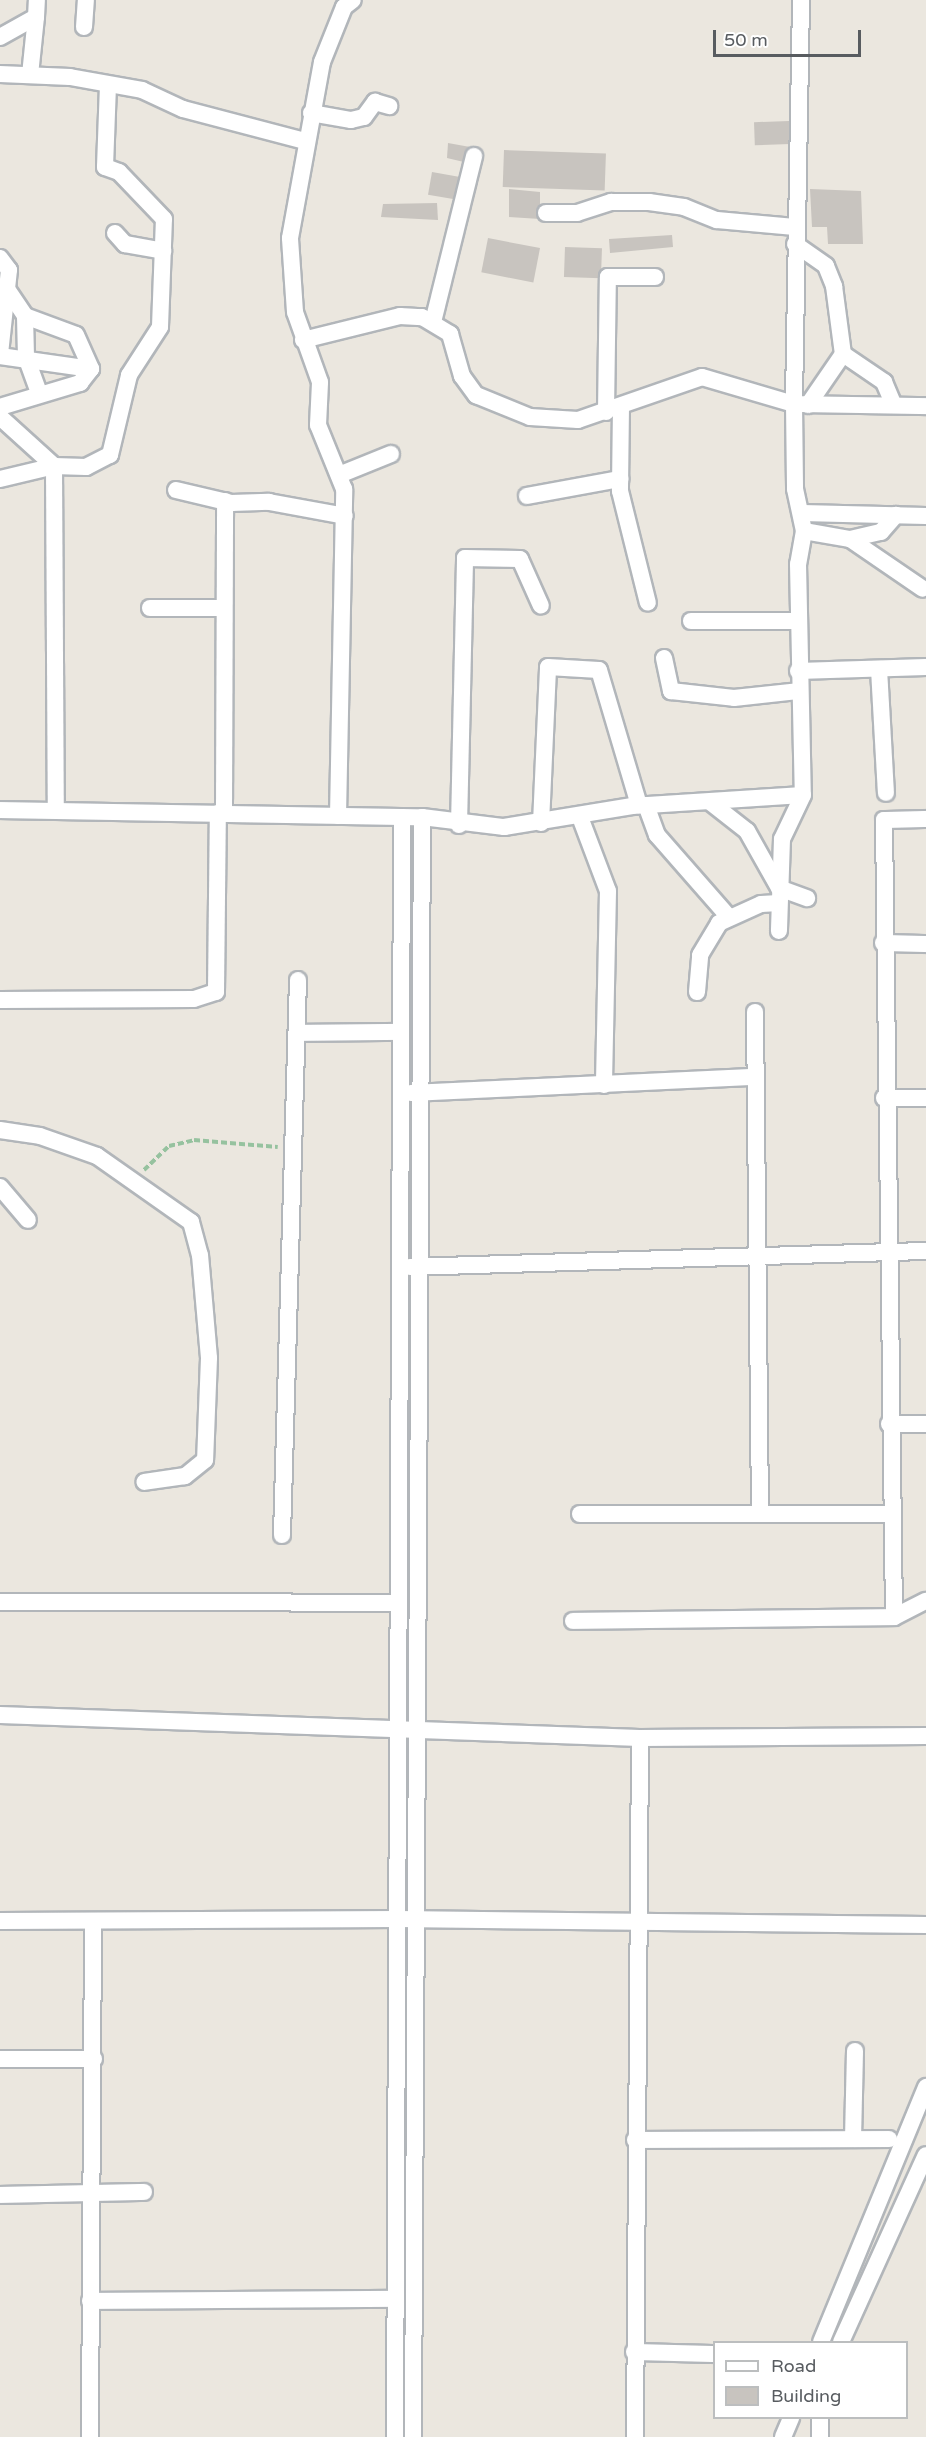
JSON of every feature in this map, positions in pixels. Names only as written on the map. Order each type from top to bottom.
[{"type":"street","points":[[30,75],[37,0]]},
{"type":"street","points":[[84,27],[86,0]]},
{"type":"street","points":[[338,816],[345,516],[339,475],[318,424],[316,362],[303,340],[295,312],[290,238],[311,113],[333,31],[353,0]]},
{"type":"street","points":[[779,931],[782,839],[803,795],[797,621],[798,564],[804,531],[802,513],[795,489],[801,404],[795,227],[801,0]]},
{"type":"street","points":[[0,37],[36,17]]},
{"type":"street","points":[[0,74],[30,75],[142,90],[183,109],[305,141]]},
{"type":"street","points":[[0,479],[54,466],[86,467],[110,455],[129,375],[160,327],[164,219],[119,171],[105,167],[108,85]]},
{"type":"street","points":[[311,113],[351,120],[369,114],[375,102],[390,106]]},
{"type":"street","points":[[433,322],[474,156]]},
{"type":"street","points":[[546,213],[577,213],[611,202],[650,202],[684,207],[717,220],[795,227]]},
{"type":"street","points":[[115,233],[125,244],[163,251]]},
{"type":"street","points":[[795,244],[826,266],[834,286],[843,354],[825,387],[801,404]]},
{"type":"street","points":[[0,258],[9,270],[0,355],[26,357],[91,369]]},
{"type":"street","points":[[648,603],[620,479],[614,409],[608,277],[655,277]]},
{"type":"street","points":[[7,289],[25,316],[26,357],[39,393]]},
{"type":"street","points":[[25,316],[76,335],[91,369]]},
{"type":"street","points":[[303,340],[399,316],[433,322],[457,346],[469,388],[492,404],[515,414],[565,420],[614,409],[702,377],[801,404],[926,406]]},
{"type":"street","points":[[843,354],[884,382],[894,405]]},
{"type":"street","points":[[0,407],[39,393],[80,383],[91,369]]},
{"type":"street","points":[[0,417],[54,466],[56,809]]},
{"type":"street","points":[[339,475],[391,454]]},
{"type":"street","points":[[527,496],[620,479]]},
{"type":"street","points":[[176,490],[225,501],[269,502],[345,516]]},
{"type":"street","points":[[0,1000],[194,999],[216,992],[225,501]]},
{"type":"street","points":[[802,513],[926,516]]},
{"type":"street","points":[[804,531],[850,539],[881,532],[896,515]]},
{"type":"street","points":[[850,539],[923,589]]},
{"type":"street","points":[[459,825],[465,558],[520,559],[541,606]]},
{"type":"street","points":[[150,608],[224,608]]},
{"type":"street","points":[[691,621],[797,621]]},
{"type":"street","points":[[664,658],[671,691],[734,698],[798,691]]},
{"type":"street","points":[[541,823],[548,667],[599,669],[642,805],[657,835],[728,916]]},
{"type":"street","points":[[798,671],[926,667]]},
{"type":"street","points":[[879,669],[886,793]]},
{"type":"street","points":[[0,810],[56,809],[422,817],[459,825],[541,823],[642,805],[803,795]]},
{"type":"street","points":[[710,802],[747,831],[765,872],[779,896]]},
{"type":"street","points":[[395,2437],[400,1730],[402,817]]},
{"type":"street","points":[[413,2437],[419,1919],[422,817]]},
{"type":"street","points":[[580,817],[608,891],[604,1085]]},
{"type":"street","points":[[894,1617],[885,1250],[884,820],[926,819]]},
{"type":"street","points":[[697,992],[700,955],[728,916],[779,896],[807,898]]},
{"type":"street","points":[[883,943],[926,944]]},
{"type":"street","points":[[282,1536],[298,981]]},
{"type":"street","points":[[755,1012],[761,1255],[760,1514]]},
{"type":"street","points":[[297,1033],[401,1032]]},
{"type":"street","points":[[401,1093],[756,1077]]},
{"type":"street","points":[[884,1098],[926,1098]]},
{"type":"street","points":[[0,1130],[75,1146],[136,1180],[191,1222],[201,1255],[209,1358],[205,1460],[185,1476],[144,1482]]},
{"type":"street","points":[[0,1186],[28,1220]]},
{"type":"street","points":[[400,1268],[885,1250],[926,1251]]},
{"type":"street","points":[[889,1424],[926,1424]]},
{"type":"street","points":[[580,1514],[890,1514]]},
{"type":"street","points":[[573,1621],[894,1617],[926,1601]]},
{"type":"street","points":[[0,1602],[399,1603]]},
{"type":"street","points":[[0,1715],[640,1738],[926,1736]]},
{"type":"street","points":[[635,2437],[635,2140],[641,1924],[640,1738]]},
{"type":"street","points":[[0,1921],[419,1919],[641,1924],[926,1925]]},
{"type":"street","points":[[90,2437],[93,1922]]},
{"type":"street","points":[[853,2139],[855,2050]]},
{"type":"street","points":[[0,2059],[94,2059]]},
{"type":"street","points":[[822,2341],[926,2087]]},
{"type":"street","points":[[635,2140],[889,2139]]},
{"type":"street","points":[[842,2341],[926,2155]]},
{"type":"street","points":[[0,2195],[144,2192]]},
{"type":"street","points":[[90,2301],[395,2299]]},
{"type":"street","points":[[634,2352],[713,2354]]},
{"type":"street","points":[[783,2437],[791,2419]]},
{"type":"street","points":[[820,2419],[820,2437]]},
{"type":"path","points":[[136,1180],[169,1146],[186,1142],[294,1146]]},
{"type":"building","points":[[789,121],[790,144],[755,145],[754,122]]},
{"type":"building","points":[[448,143],[470,147],[468,163],[447,158]]},
{"type":"building","points":[[504,150],[606,154],[605,191],[503,187]]},
{"type":"building","points":[[432,172],[459,177],[455,199],[428,195]]},
{"type":"building","points":[[509,189],[540,192],[540,219],[509,217]]},
{"type":"building","points":[[810,189],[861,191],[863,244],[828,244],[827,227],[812,227]]},
{"type":"building","points":[[437,203],[438,220],[381,217],[383,204]]},
{"type":"building","points":[[672,235],[673,247],[610,253],[609,239]]},
{"type":"building","points":[[488,238],[540,248],[533,282],[481,272]]},
{"type":"building","points":[[565,247],[602,248],[601,278],[564,277]]}]
